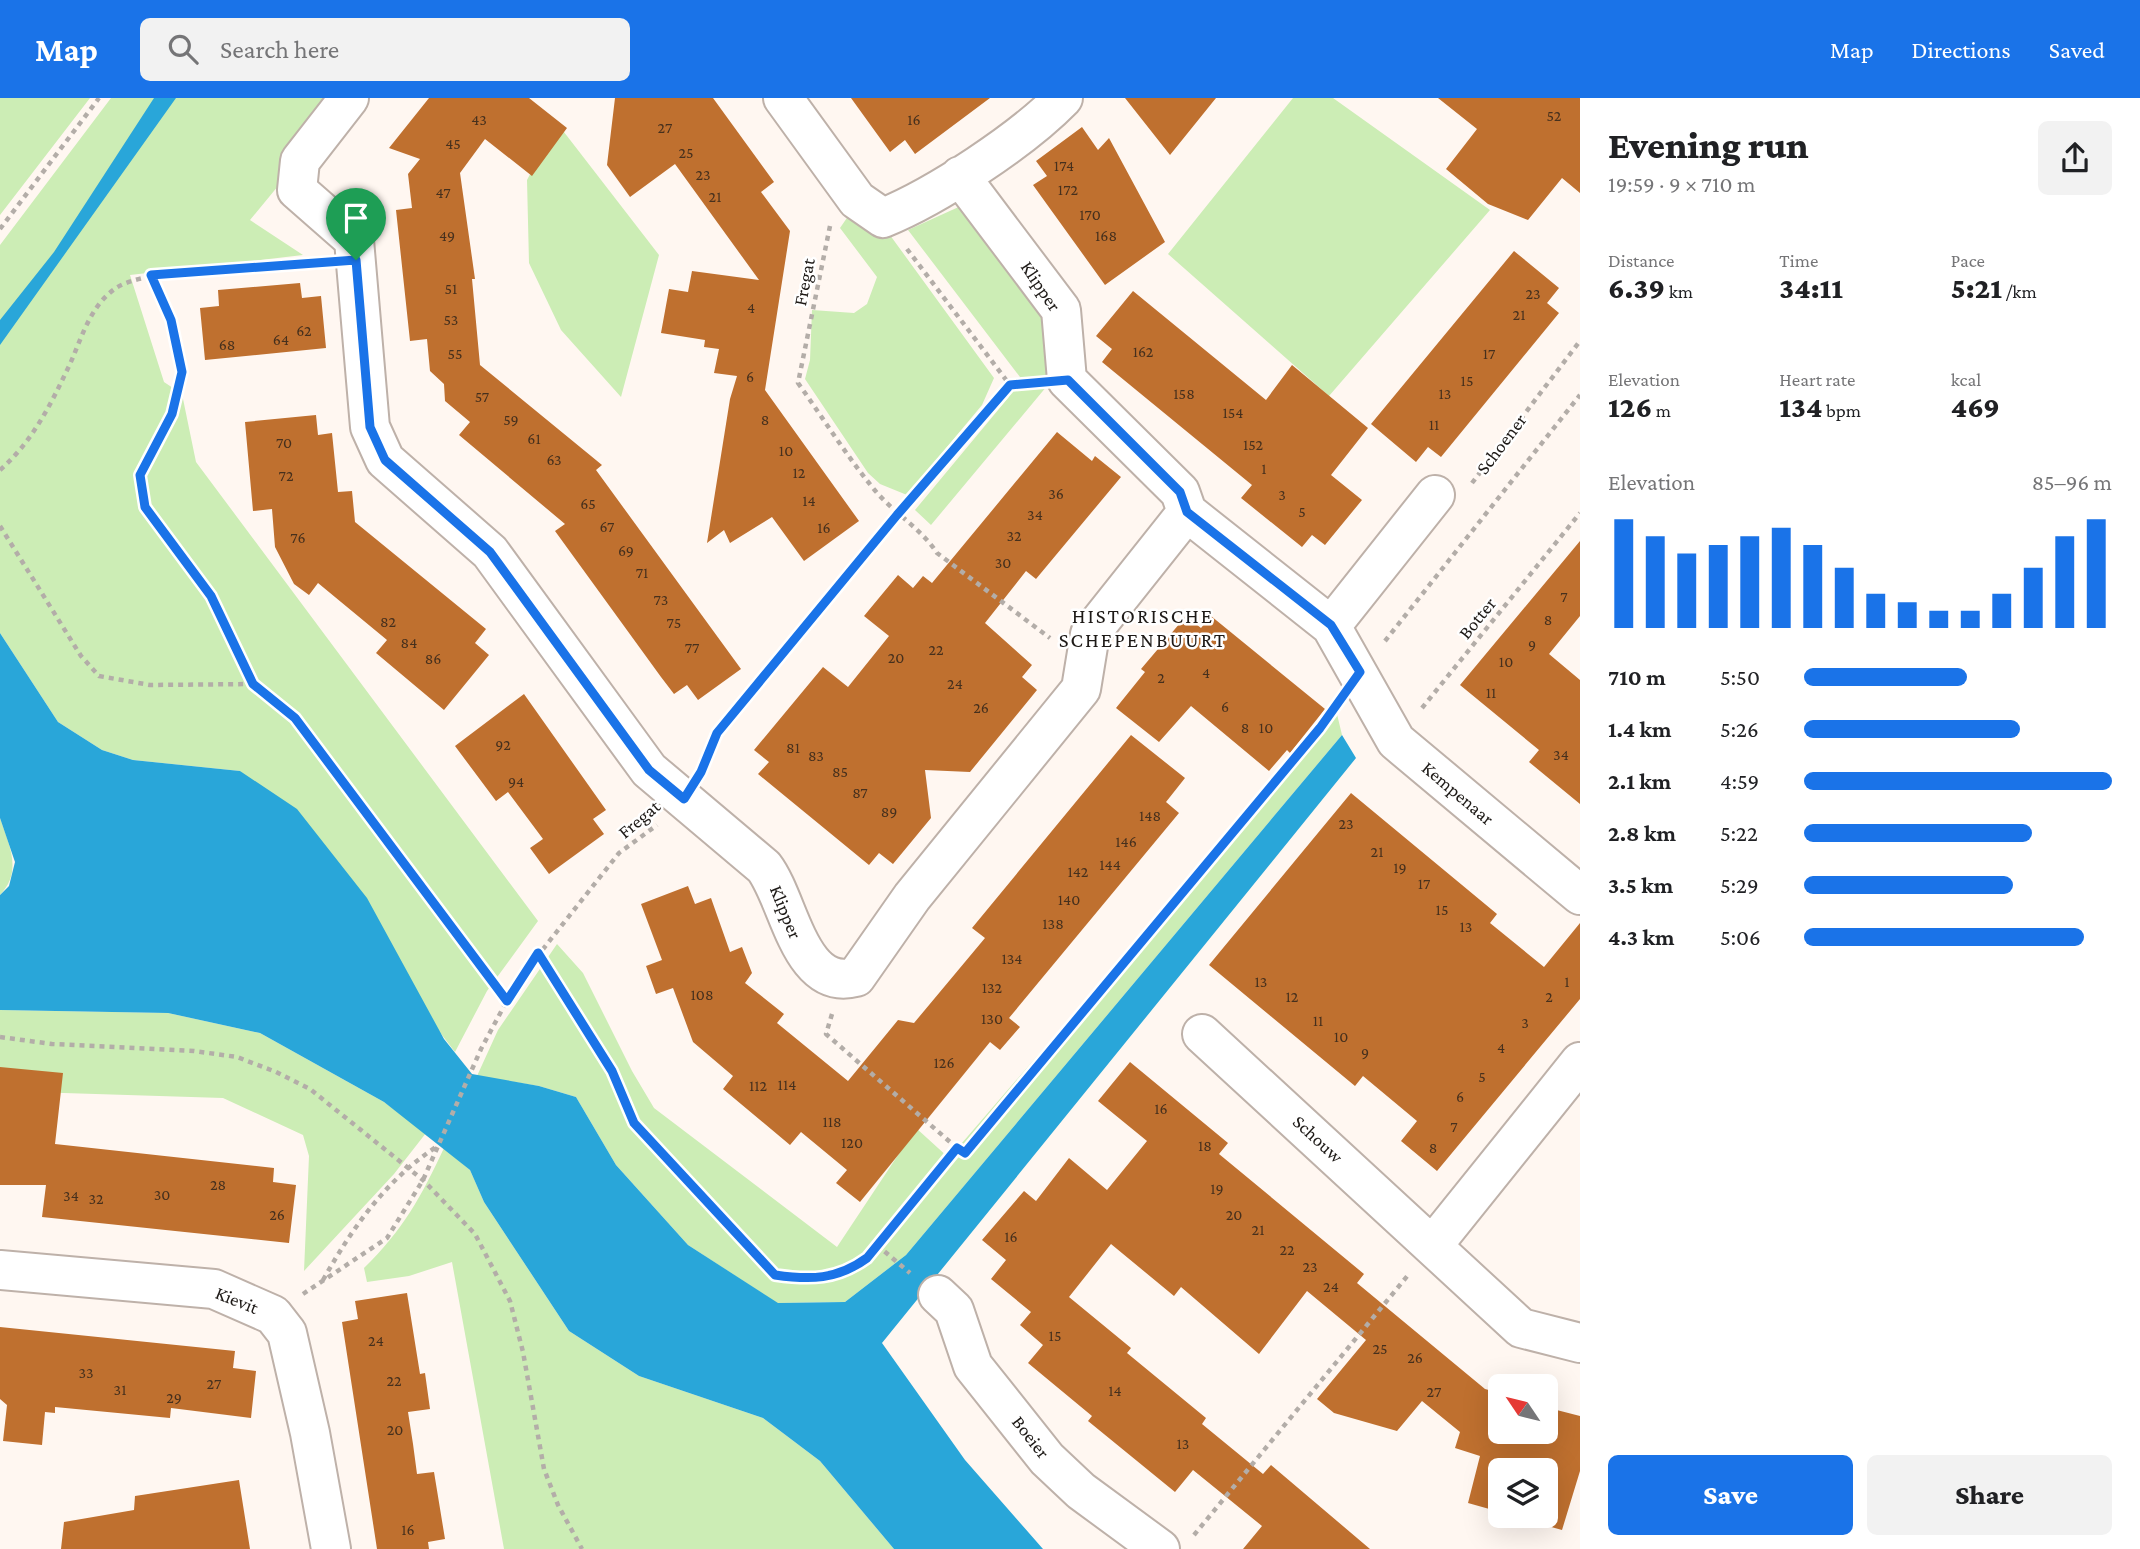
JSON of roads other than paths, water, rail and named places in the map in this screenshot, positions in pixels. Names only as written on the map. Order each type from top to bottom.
[{"type":"street","name":"Klipper","points":[[349,98],[300,161],[297,190],[354,240],[370,427],[385,460],[490,552],[649,770],[764,867],[775,881],[802,950],[824,974],[842,981],[856,977],[912,897],[1081,689],[1090,634],[1187,512],[1180,492],[1068,380],[1061,310],[960,176]]},
{"type":"street","points":[[783,98],[870,209],[914,206],[1047,114],[1063,98]]},
{"type":"street","points":[[1187,512],[1331,625],[1435,495]]},
{"type":"street","name":"Kempenaar","points":[[1331,625],[1360,672],[1396,741],[1580,895]]},
{"type":"street","name":"Schouw","points":[[1202,1034],[1521,1328],[1580,1343]]},
{"type":"street","points":[[1433,1245],[1580,1062]]},
{"type":"street","name":"Kievit","points":[[0,1270],[214,1289],[274,1315],[287,1333],[310,1433],[331,1549]]},
{"type":"street","name":"Boeier","points":[[938,1295],[954,1310],[973,1366],[1047,1459],[1082,1491],[1175,1544]]},
{"type":"water","points":[[154,98],[176,98],[0,345],[0,320],[54,252]]},
{"type":"water","points":[[0,633],[58,722],[102,750],[133,760],[240,771],[297,809],[367,898],[444,1039],[472,1074],[539,1086],[576,1097],[616,1165],[688,1245],[778,1303],[845,1302],[906,1255],[1342,735],[1356,758],[882,1343],[965,1460],[1043,1549],[894,1549],[820,1461],[763,1418],[639,1376],[569,1331],[484,1202],[470,1170],[384,1102],[260,1033],[168,1013],[0,1010],[0,895],[9,886],[15,862],[0,818]]},
{"type":"district","name":"HISTORISCHE SCHEPENBUURT","points":[[1143,628]]}]
